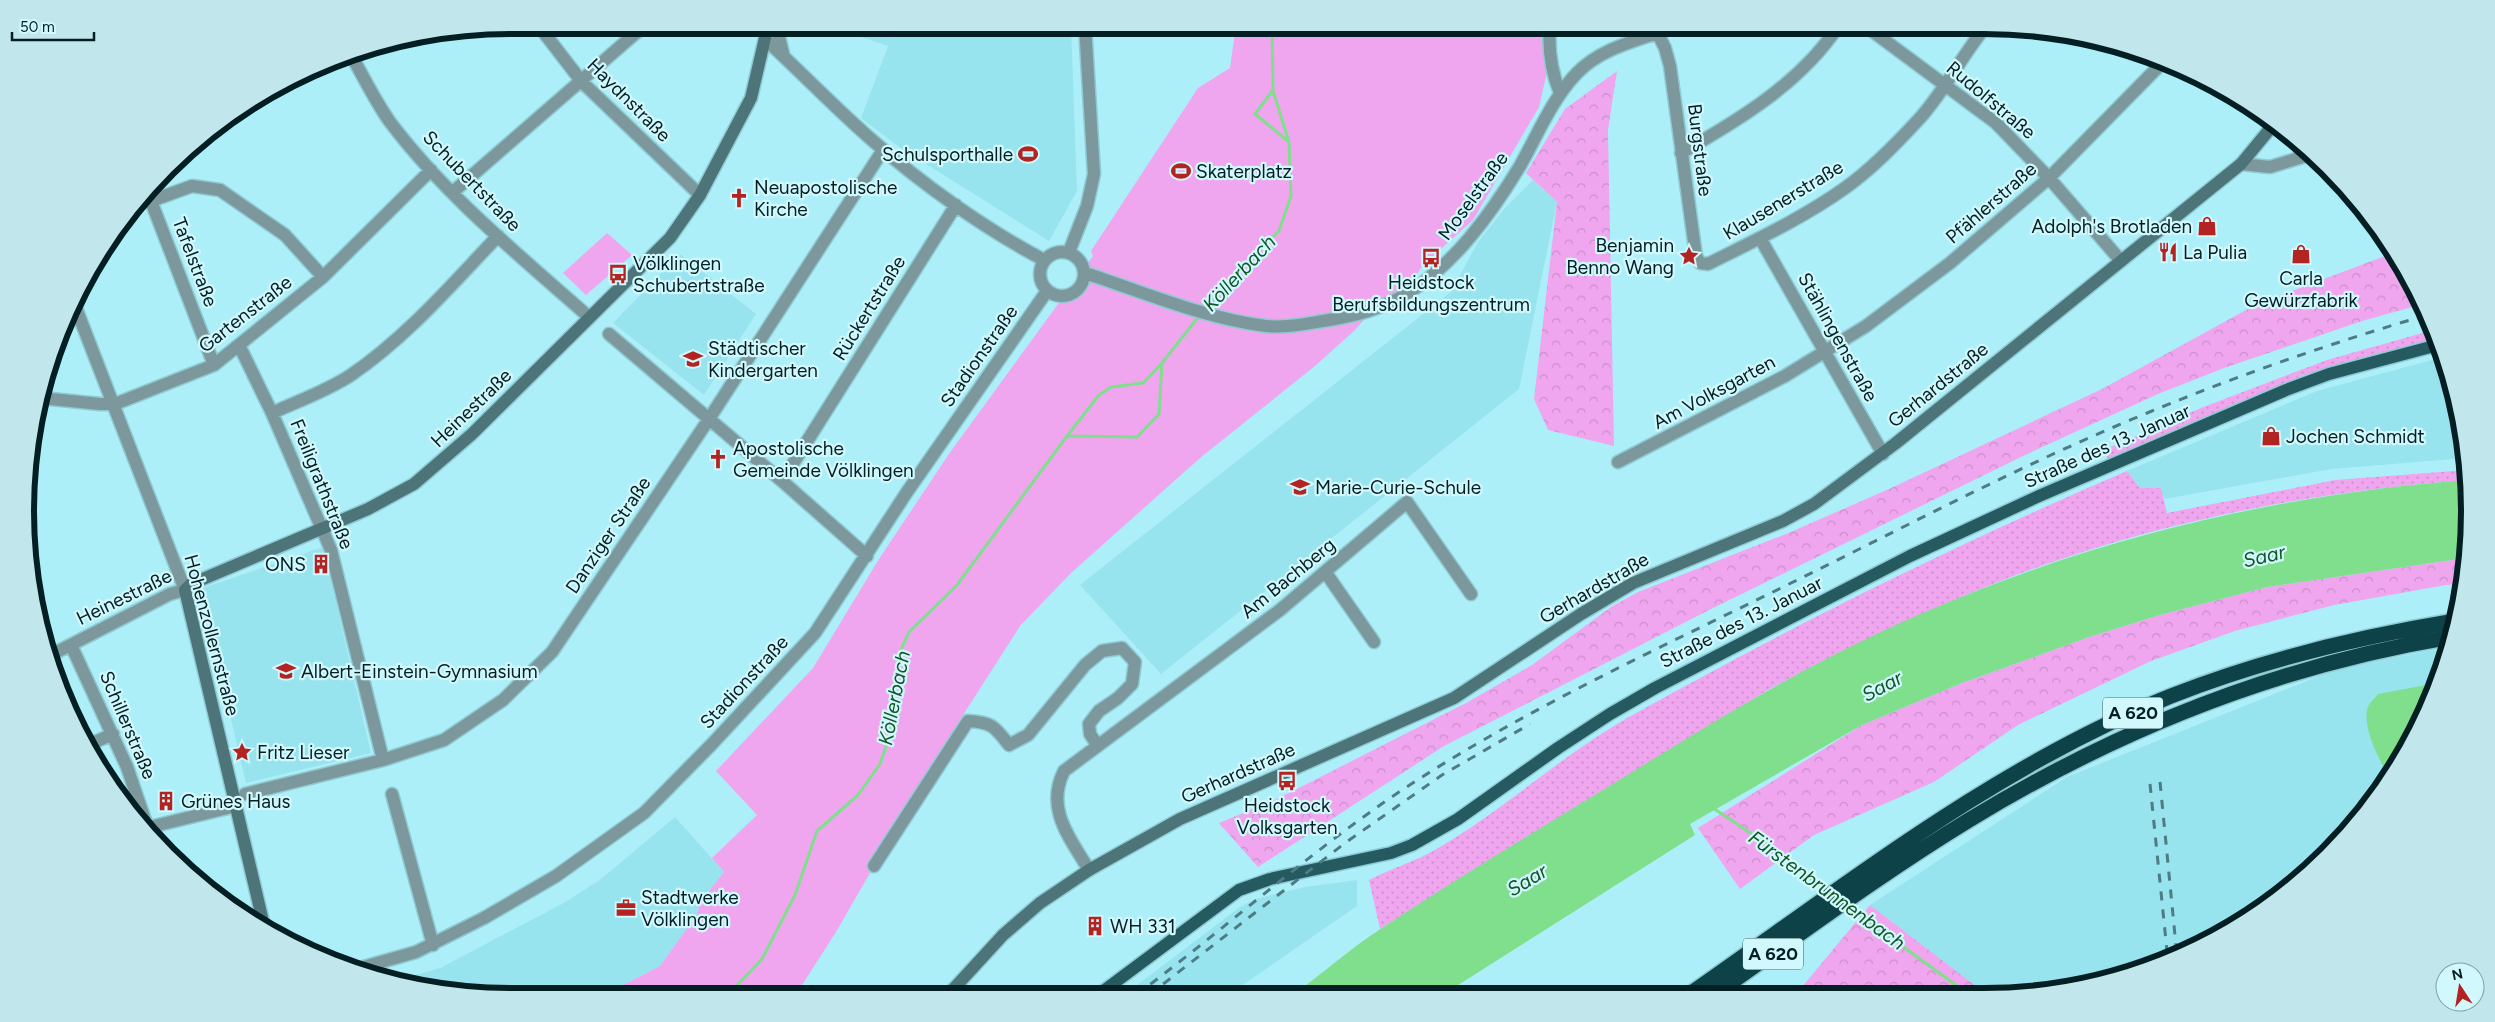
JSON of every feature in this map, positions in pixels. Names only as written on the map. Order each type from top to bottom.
[{"type":"highway","name":"A 620","points":[[1723,988],[1826,908],[2012,776],[2062,748],[2170,697],[2255,666],[2385,634],[2448,622]]},
{"type":"highway","name":"A 620","points":[[1850,891],[1968,820],[2068,764],[2136,732],[2262,682],[2371,651],[2444,637]]},
{"type":"highway","name":"A 620","points":[[1699,988],[1826,908]]},
{"type":"main road","name":"Straße des 13. Januar","points":[[1107,988],[1239,890],[1270,879],[1391,852],[1419,842],[1458,819],[1558,748],[1610,714],[1655,688],[1902,560],[2038,496],[2286,390],[2329,374],[2432,347]]},
{"type":"street","name":"Haydnstraße","points":[[545,34],[582,82],[700,195]]},
{"type":"street","points":[[453,192],[635,34]]},
{"type":"street","name":"Heinestraße","points":[[56,653],[170,594],[185,590],[192,584],[368,509],[414,484],[472,434],[670,238],[700,195],[751,98],[766,34]]},
{"type":"street","points":[[770,34],[784,56],[802,76],[884,150],[956,205],[1044,260]]},
{"type":"street","points":[[770,34],[784,56]]},
{"type":"street","points":[[1069,252],[1088,206],[1094,174],[1086,34]]},
{"type":"street","points":[[1549,34],[1548,45],[1555,80],[1560,93]]},
{"type":"street","name":"Moselstraße","points":[[1085,273],[1201,311],[1268,326],[1296,326],[1337,319],[1378,307],[1405,295],[1433,274],[1462,246],[1492,208],[1520,166],[1560,93],[1579,71],[1605,53],[1658,34]]},
{"type":"street","name":"Burgstraße","points":[[1658,34],[1665,48],[1670,66],[1696,256],[1700,263],[1708,264]]},
{"type":"street","points":[[1681,153],[1724,128],[1768,98],[1812,58],[1833,34]]},
{"type":"street","name":"Rudolfstraße","points":[[1876,34],[1996,123],[2050,178],[2121,261]]},
{"type":"street","name":"Klausenerstraße","points":[[1708,264],[1793,220],[1852,182],[1883,157],[1921,117],[1947,85],[1982,34]]},
{"type":"street","name":"Schubertstraße","points":[[354,60],[390,121],[431,170],[498,236],[589,317]]},
{"type":"street","name":"Pfählerstraße","points":[[1826,352],[1866,326],[1950,263],[2050,178],[2158,67]]},
{"type":"street","name":"Gerhardstraße","points":[[954,988],[1003,934],[1040,903],[1089,870],[1180,819],[1454,698],[1633,582],[1783,521],[1814,504],[1883,454],[2241,164],[2270,129]]},
{"type":"street","name":"Danziger Straße","points":[[246,794],[383,760],[444,740],[503,700],[552,652],[709,419],[884,150]]},
{"type":"street","points":[[2241,164],[2270,168],[2304,157]]},
{"type":"street","name":"Gartenstraße","points":[[47,399],[115,404],[214,365],[323,277],[431,170]]},
{"type":"street","name":"Tafelstraße","points":[[214,365],[151,201],[192,186],[220,190],[285,235],[323,277]]},
{"type":"street","name":"Rückertstraße","points":[[782,481],[956,205]]},
{"type":"street","points":[[272,412],[349,376],[376,357],[416,320],[498,236]]},
{"type":"street","name":"Stählingenstraße","points":[[1760,238],[1883,454]]},
{"type":"street","points":[[1060,251],[1069,252],[1077,256],[1083,264],[1085,273],[1082,285],[1072,294],[1060,296],[1047,291],[1041,282],[1039,271],[1044,260],[1051,254],[1060,251]]},
{"type":"street","name":"Stadionstraße","points":[[367,966],[403,956],[433,944],[484,918],[556,876],[644,813],[712,744],[815,633],[907,492],[1047,291]]},
{"type":"street","name":"Hohenzollernstraße","points":[[78,312],[115,404],[185,590],[262,918]]},
{"type":"street","points":[[608,334],[782,481],[867,556]]},
{"type":"street","name":"Freiligrathstraße","points":[[239,345],[272,412],[331,550],[383,760]]},
{"type":"street","name":"Am Volksgarten","points":[[1618,462],[1713,414],[1826,352]]},
{"type":"street","name":"Am Bachberg","points":[[1089,870],[1062,821],[1056,804],[1057,784],[1064,771],[1204,669],[1326,573],[1407,502],[1471,594]]},
{"type":"street","points":[[1326,573],[1374,642]]},
{"type":"street","name":"Schillerstraße","points":[[71,644],[113,734],[144,816]]},
{"type":"street","points":[[874,866],[968,721],[981,721],[994,726],[1009,745],[1028,735],[1084,666],[1102,651],[1122,648],[1135,662],[1132,684],[1118,698],[1099,711],[1089,724],[1090,734],[1098,746]]},
{"type":"street","points":[[94,742],[113,734]]},
{"type":"street","points":[[392,794],[433,944]]},
{"type":"street","points":[[152,826],[236,806]]},
{"type":"shaded area","points":[[853,34],[1071,34],[1077,191],[1049,241],[902,149],[861,118],[888,46]]},
{"type":"shaded area","name":"Marie-Curie-Schule","points":[[1533,180],[1557,202],[1519,389],[1161,674],[1080,585],[1451,292],[1478,242],[1505,208]]},
{"type":"shaded area","name":"Städtischer Kindergarten","points":[[680,254],[756,314],[704,395],[613,323]]},
{"type":"shaded area","points":[[2436,359],[2452,418],[2458,459],[2332,469],[2164,499],[2161,488],[2140,488],[2127,471],[2317,391]]},
{"type":"shaded area","name":"Albert-Einstein-Gymnasium","points":[[323,547],[371,753],[246,783],[200,589]]},
{"type":"shaded area","points":[[2441,649],[2425,694],[2397,750],[2363,802],[2343,826],[2299,870],[2275,890],[2223,924],[2195,939],[2167,952],[2108,972],[2046,984],[1978,988],[1870,905],[2067,777],[2339,668]]},
{"type":"shaded area","name":"Stadtwerke Völklingen","points":[[675,817],[724,872],[699,904],[698,913],[660,966],[617,988],[480,987],[409,977],[440,968],[562,904],[600,880]]},
{"type":"shaded area","points":[[1357,880],[1357,906],[1238,988],[1133,988],[1240,907],[1255,899],[1305,887]]},
{"type":"green space","points":[[1235,34],[1550,34],[1548,68],[1539,107],[1473,220],[1424,264],[1407,287],[1382,299],[1355,330],[1315,366],[1200,458],[1070,574],[1020,626],[876,851],[874,866],[836,932],[798,988],[617,988],[660,966],[698,913],[699,904],[724,872],[712,858],[757,815],[716,771],[813,668],[879,559],[951,451],[1093,256],[1091,251],[1198,88],[1230,68]]},
{"type":"green space","points":[[1617,71],[1608,130],[1614,446],[1548,430],[1534,399],[1557,202],[1526,173],[1565,109]]},
{"type":"green space","points":[[607,233],[632,255],[586,295],[563,273]]},
{"type":"green space","points":[[2387,255],[2415,306],[2362,321],[2224,368],[2158,394],[2023,456],[1709,610],[1444,746],[1258,867],[1219,823],[1279,798],[1466,703],[1532,665],[1611,607],[1638,592],[1786,534],[1889,489],[2102,389],[2257,304]]},
{"type":"green space","points":[[2426,332],[2429,340],[2304,375],[2108,459],[2104,450],[2201,408],[2327,360]]},
{"type":"green space","points":[[2127,471],[2140,488],[2161,488],[2167,513],[2335,480],[2459,471],[2460,481],[2342,493],[2216,516],[2154,531],[2093,549],[2032,569],[1973,592],[1869,638],[1768,690],[1380,929],[1369,880],[1431,852],[1464,832],[1580,748],[1629,717],[1813,618],[2000,527]]},
{"type":"green space","points":[[2458,559],[2455,584],[2334,605],[2235,631],[2151,661],[2018,725],[1934,782],[1814,835],[1740,889],[1698,828],[1862,725],[1962,683],[2089,637],[2160,615],[2267,587]]},
{"type":"green space","points":[[1870,905],[1978,988],[1801,988]]},
{"type":"water","name":"Saar","points":[[2460,481],[2461,511],[2458,559],[2267,587],[2160,615],[2089,637],[1962,683],[1862,725],[1690,824],[1695,835],[1453,988],[1302,988],[1359,944],[1409,911],[1684,740],[1800,673],[1905,621],[1982,589],[2061,560],[2140,536],[2221,516],[2303,500],[2386,488]]},
{"type":"water","points":[[2428,685],[2412,722],[2385,770],[2369,734],[2367,724],[2368,707],[2378,694]]},
{"type":"waterway","name":"Köllerbach","points":[[1204,310],[1220,290],[1279,231],[1291,196],[1289,142],[1255,114],[1273,90],[1272,34]]},
{"type":"waterway","name":"Köllerbach","points":[[1273,91],[1289,142]]},
{"type":"waterway","name":"Köllerbach","points":[[735,988],[762,959],[795,895],[817,831],[858,795],[880,764],[890,735],[898,656],[909,632],[957,585],[1067,436],[1137,437],[1159,414],[1162,363],[1200,315]]},
{"type":"waterway","name":"Köllerbach","points":[[1067,436],[1099,395],[1111,387],[1143,383],[1162,363]]},
{"type":"waterway","name":"Fürstenbrunnenbach","points":[[1713,808],[1767,844],[1826,891]]},
{"type":"waterway","name":"Fürstenbrunnenbach","points":[[1848,907],[1960,988]]},
{"type":"railway","points":[[1145,988],[1365,816],[1445,762],[1541,708],[1951,503],[2073,445],[2230,380],[2308,352],[2420,317]]},
{"type":"railway","points":[[1158,988],[1345,843],[1442,775],[1530,724]]},
{"type":"railway","points":[[2160,782],[2176,948]]},
{"type":"railway","points":[[2150,784],[2167,952]]},
{"type":"place","name":"Schulsporthalle","points":[[1028,154]]},
{"type":"place","name":"Skaterplatz","points":[[1181,171]]},
{"type":"place","name":"Neuapostolische Kirche","points":[[739,198]]},
{"type":"place","name":"Adolph's Brotladen","points":[[2207,226]]},
{"type":"place","name":"La Pulia","points":[[2168,252]]},
{"type":"place","name":"Carla Gewürzfabrik","points":[[2301,254]]},
{"type":"place","name":"Benjamin Benno Wang","points":[[1689,256]]},
{"type":"place","name":"Heidstock Berufsbildungszentrum","points":[[1431,258]]},
{"type":"place","name":"Völklingen Schubertstraße","points":[[618,274]]},
{"type":"place","name":"Städtischer Kindergarten","points":[[693,359]]},
{"type":"place","name":"Jochen Schmidt","points":[[2271,436]]},
{"type":"place","name":"Apostolische Gemeinde Völklingen","points":[[718,459]]},
{"type":"place","name":"Marie-Curie-Schule","points":[[1300,487]]},
{"type":"place","name":"ONS","points":[[321,564]]},
{"type":"place","name":"Albert-Einstein-Gymnasium","points":[[286,671]]},
{"type":"place","name":"Fritz Lieser","points":[[242,752]]},
{"type":"place","name":"Heidstock Volksgarten","points":[[1287,781]]},
{"type":"place","name":"Grünes Haus","points":[[166,801]]},
{"type":"place","name":"Stadtwerke Völklingen","points":[[626,908]]},
{"type":"place","name":"WH 331","points":[[1095,926]]}]
